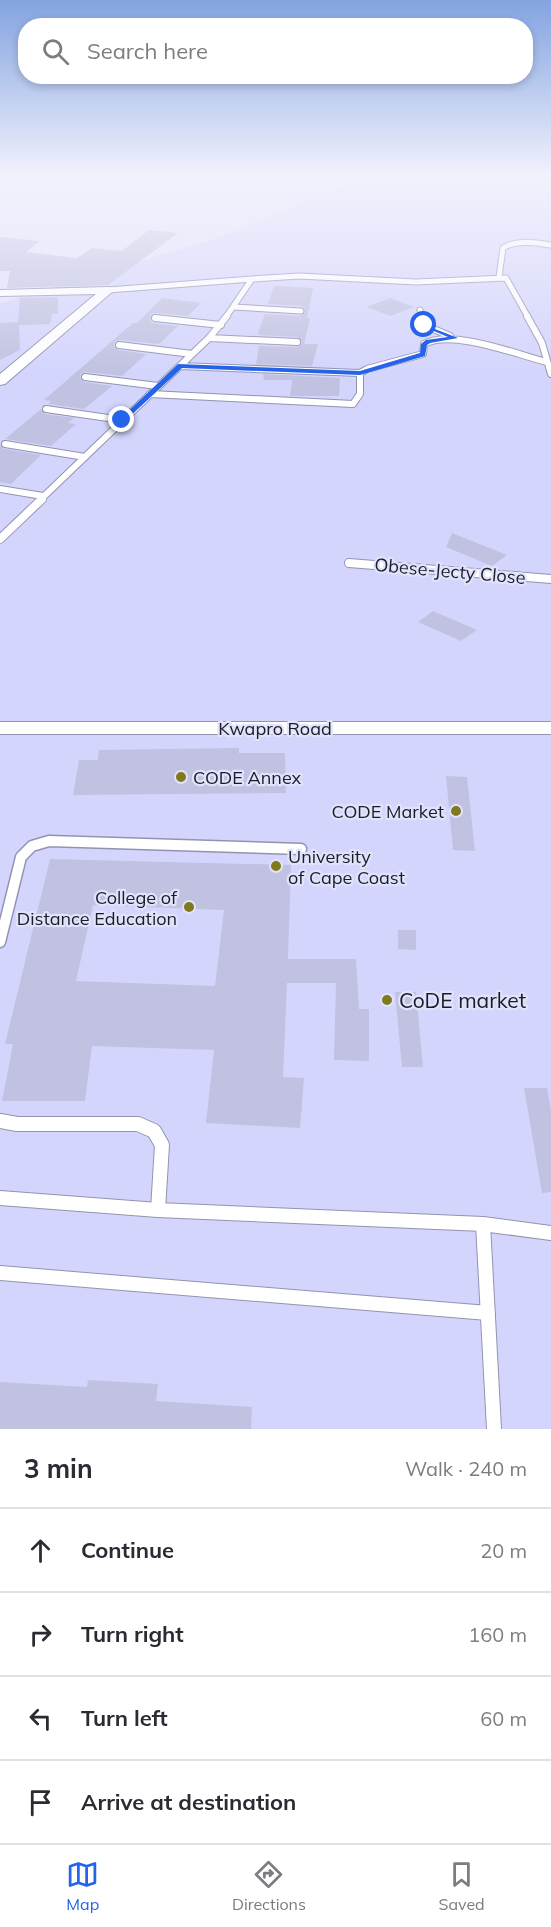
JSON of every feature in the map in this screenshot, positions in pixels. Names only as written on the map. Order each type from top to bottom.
[{"type":"street","points":[[0,293],[108,290]]},
{"type":"street","points":[[0,381],[108,290]]},
{"type":"street","name":"Kwapro Road","points":[[0,728],[551,728]]},
{"type":"lane","points":[[499,277],[503,248],[506,245],[524,243],[551,245]]},
{"type":"lane","points":[[108,290],[299,276],[416,282],[499,277],[506,279],[540,338],[551,374]]},
{"type":"lane","points":[[0,539],[209,338],[221,325],[252,279]]},
{"type":"lane","points":[[234,307],[301,310]]},
{"type":"lane","points":[[420,310],[424,325],[455,338],[548,362]]},
{"type":"lane","points":[[155,318],[221,325]]},
{"type":"lane","points":[[209,338],[297,342]]},
{"type":"lane","points":[[180,366],[360,373],[423,354],[424,344],[428,342],[455,338]]},
{"type":"lane","points":[[540,338],[551,338]]},
{"type":"lane","points":[[119,345],[192,354]]},
{"type":"lane","points":[[150,394],[353,404],[360,396],[360,373]]},
{"type":"lane","points":[[85,377],[158,386]]},
{"type":"lane","points":[[46,409],[122,420]]},
{"type":"lane","points":[[5,444],[85,457]]},
{"type":"lane","points":[[0,489],[43,496]]},
{"type":"lane","name":"Obese-Jecty Close","points":[[350,563],[551,579]]},
{"type":"lane","points":[[0,942],[21,857],[32,846],[49,841],[301,849]]},
{"type":"lane","points":[[0,1121],[17,1124],[138,1124],[154,1131],[162,1145],[158,1210]]},
{"type":"lane","points":[[0,1198],[158,1210],[483,1224],[551,1233]]},
{"type":"lane","points":[[483,1224],[494,1429]]},
{"type":"lane","points":[[0,1273],[488,1312]]},
{"type":"shaded area","name":"University of Cape Coast","points":[[209,241],[551,241],[551,1429],[0,1429],[0,303]]},
{"type":"building","points":[[0,241],[40,241],[26,252],[77,258],[92,248],[122,251],[135,241],[168,241],[108,285],[7,288],[10,271],[0,271]]},
{"type":"building","points":[[274,286],[313,288],[304,344],[318,344],[312,366],[256,364],[259,346],[297,347],[302,343],[298,337],[258,333],[265,314],[301,316],[305,313],[305,308],[302,306],[268,304]]},
{"type":"building","points":[[58,297],[58,314],[52,314],[50,324],[19,325],[20,350],[0,360],[0,323],[18,322],[20,298]]},
{"type":"building","points":[[162,298],[201,303],[188,316],[151,314],[152,323],[178,326],[159,344],[115,341],[114,346],[118,350],[146,354],[122,376],[81,373],[80,378],[84,382],[112,386],[84,409],[48,404],[51,401],[44,400],[133,323],[137,323]]},
{"type":"building","points":[[390,298],[414,307],[390,316],[367,307]]},
{"type":"building","points":[[263,374],[340,378],[339,396],[290,396],[292,380],[264,380]]},
{"type":"building","points":[[41,409],[45,414],[74,418],[68,423],[76,424],[51,446],[5,439]]},
{"type":"building","points":[[0,445],[4,449],[41,455],[11,484],[0,482]]},
{"type":"building","points":[[452,533],[507,555],[492,566],[446,547]]},
{"type":"building","points":[[433,611],[477,630],[461,641],[418,622]]},
{"type":"building","name":"CODE Annex","points":[[239,748],[239,753],[285,753],[286,793],[73,795],[79,760],[98,760],[99,750]]},
{"type":"building","points":[[446,776],[467,777],[475,851],[453,850]]},
{"type":"building","name":"College of Distance Education","points":[[50,859],[291,865],[288,959],[356,959],[359,1009],[369,1009],[369,1061],[334,1060],[336,983],[287,983],[283,1077],[304,1078],[300,1128],[206,1123],[214,1050],[92,1046],[85,1101],[2,1101],[13,1044],[5,1044]],"holes":[[[93,905],[224,910],[215,986],[76,981]]]},
{"type":"building","points":[[398,930],[416,930],[416,950],[398,949]]},
{"type":"building","points":[[395,992],[416,992],[423,1067],[402,1067]]},
{"type":"building","points":[[524,1088],[547,1088],[551,1111],[551,1192],[542,1193]]},
{"type":"building","points":[[88,1380],[158,1384],[156,1401],[252,1407],[251,1429],[0,1429],[0,1382],[87,1387]]},
{"type":"place","name":"CODE Annex","points":[[181,777]]},
{"type":"place","name":"CODE Market","points":[[456,811]]},
{"type":"place","name":"University of Cape Coast","points":[[276,866]]},
{"type":"place","name":"College of Distance Education","points":[[189,907]]},
{"type":"place","name":"CoDE market","points":[[387,1000]]},
{"type":"route","points":[[122,420],[180,366],[360,373],[367,369],[423,354],[424,344],[434,339],[455,338],[424,325]]}]
